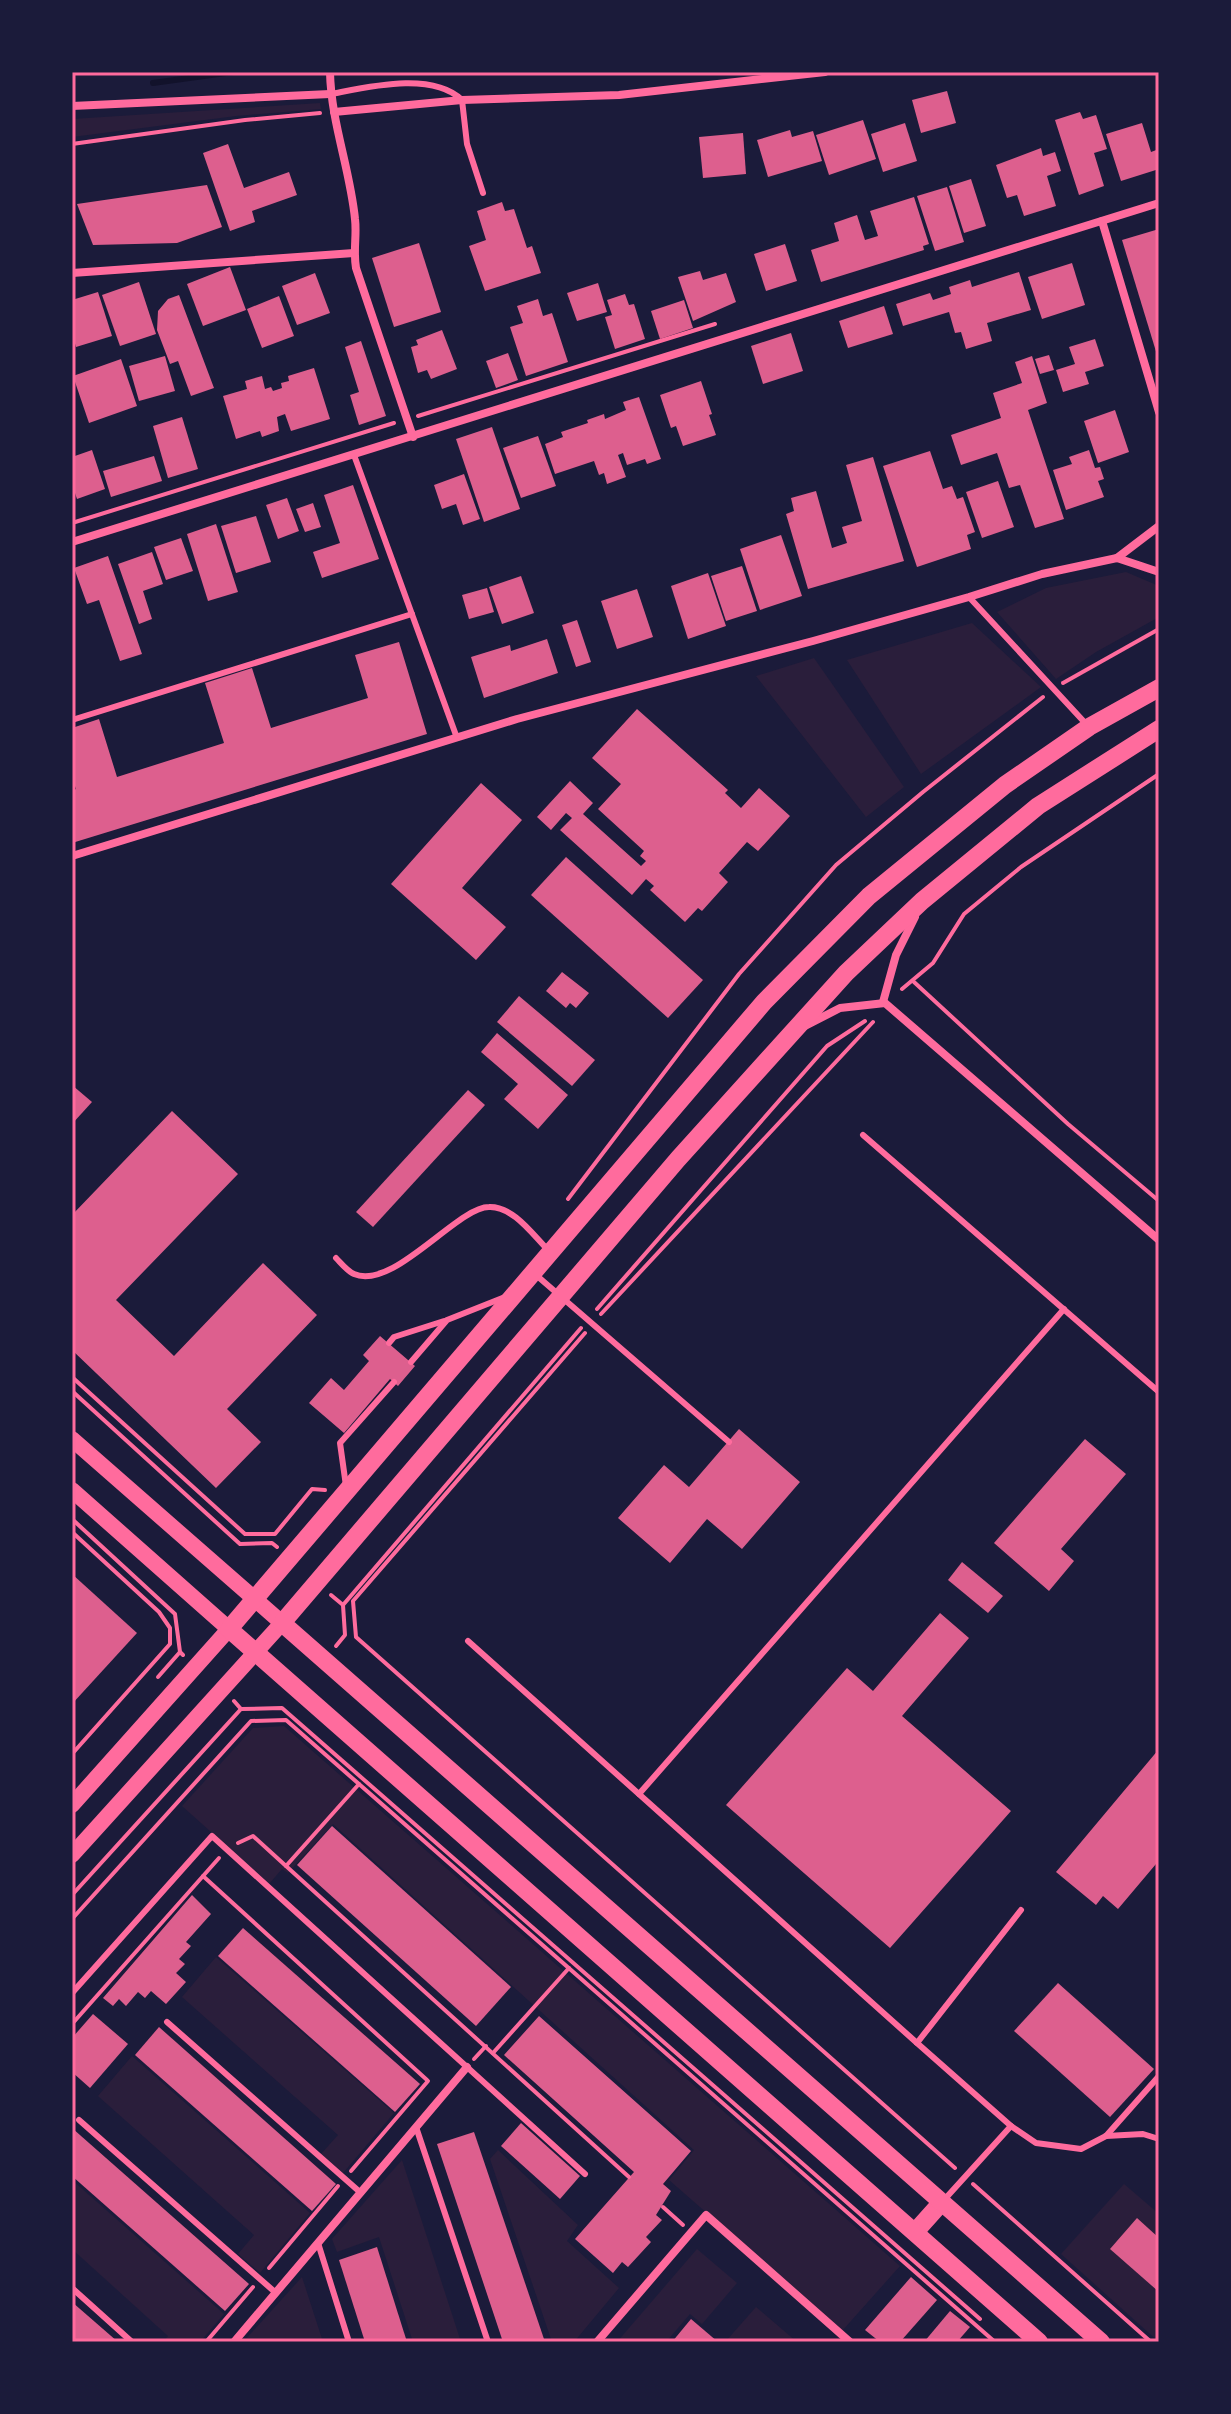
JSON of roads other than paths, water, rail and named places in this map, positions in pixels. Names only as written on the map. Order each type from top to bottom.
[{"type":"main road","points":[[72,1805],[229,1629],[764,1002],[869,896],[1005,785],[1089,727],[1159,688]]},
{"type":"main road","points":[[72,1855],[282,1623],[678,1159],[846,973],[922,901],[1038,806],[1158,730]]},
{"type":"main road","points":[[72,1439],[1101,2342]]},
{"type":"main road","points":[[72,1490],[1039,2342]]},
{"type":"main road","points":[[915,2232],[941,2203]]},
{"type":"street","points":[[330,72],[330,94],[356,220],[354,253],[361,285],[413,437]]},
{"type":"street","points":[[334,112],[462,100],[619,95],[825,72]]},
{"type":"street","points":[[72,106],[330,94]]},
{"type":"street","points":[[72,542],[1159,203]]},
{"type":"street","points":[[1102,221],[1159,412]]},
{"type":"street","points":[[72,273],[354,253]]},
{"type":"street","points":[[72,856],[457,738],[969,597],[1042,574],[1117,558],[1159,526]]},
{"type":"street","points":[[1117,558],[1159,572]]},
{"type":"street","points":[[884,1002],[896,955],[922,901]]},
{"type":"street","points":[[790,1034],[840,1008],[884,1002],[1159,1240]]},
{"type":"street","points":[[234,2342],[467,2067]]},
{"type":"street","points":[[597,2342],[706,2215],[850,2342]]},
{"type":"lane","points":[[330,94],[380,84],[422,84],[453,91],[462,100],[467,144],[483,193]]},
{"type":"lane","points":[[354,455],[457,738]]},
{"type":"lane","points":[[969,597],[1089,727]]},
{"type":"lane","points":[[72,720],[412,614]]},
{"type":"lane","points":[[863,1135],[1159,1392]]},
{"type":"lane","points":[[336,1258],[354,1274],[379,1274],[409,1258],[463,1219],[487,1206],[514,1216],[550,1252]]},
{"type":"lane","points":[[533,1273],[729,1442]]},
{"type":"lane","points":[[389,1343],[394,1337],[512,1294]]},
{"type":"lane","points":[[639,1794],[1064,1309]]},
{"type":"lane","points":[[411,1362],[447,1320]]},
{"type":"lane","points":[[347,1490],[340,1443],[394,1382]]},
{"type":"lane","points":[[468,1641],[917,2043],[1011,2126],[1036,2143],[1081,2149],[1106,2136],[1159,2076]]},
{"type":"lane","points":[[72,1993],[212,1836],[585,2174]]},
{"type":"lane","points":[[917,2043],[1021,1910]]},
{"type":"lane","points":[[167,2022],[361,2193]]},
{"type":"lane","points":[[79,2120],[276,2293]]},
{"type":"lane","points":[[941,2203],[1011,2126]]},
{"type":"lane","points":[[416,2127],[488,2342]]},
{"type":"lane","points":[[1106,2136],[1143,2134],[1159,2139]]},
{"type":"lane","points":[[318,2243],[349,2342]]},
{"type":"lane","points":[[72,2288],[132,2342]]},
{"type":"waterway","points":[[153,83],[233,72]]}]
